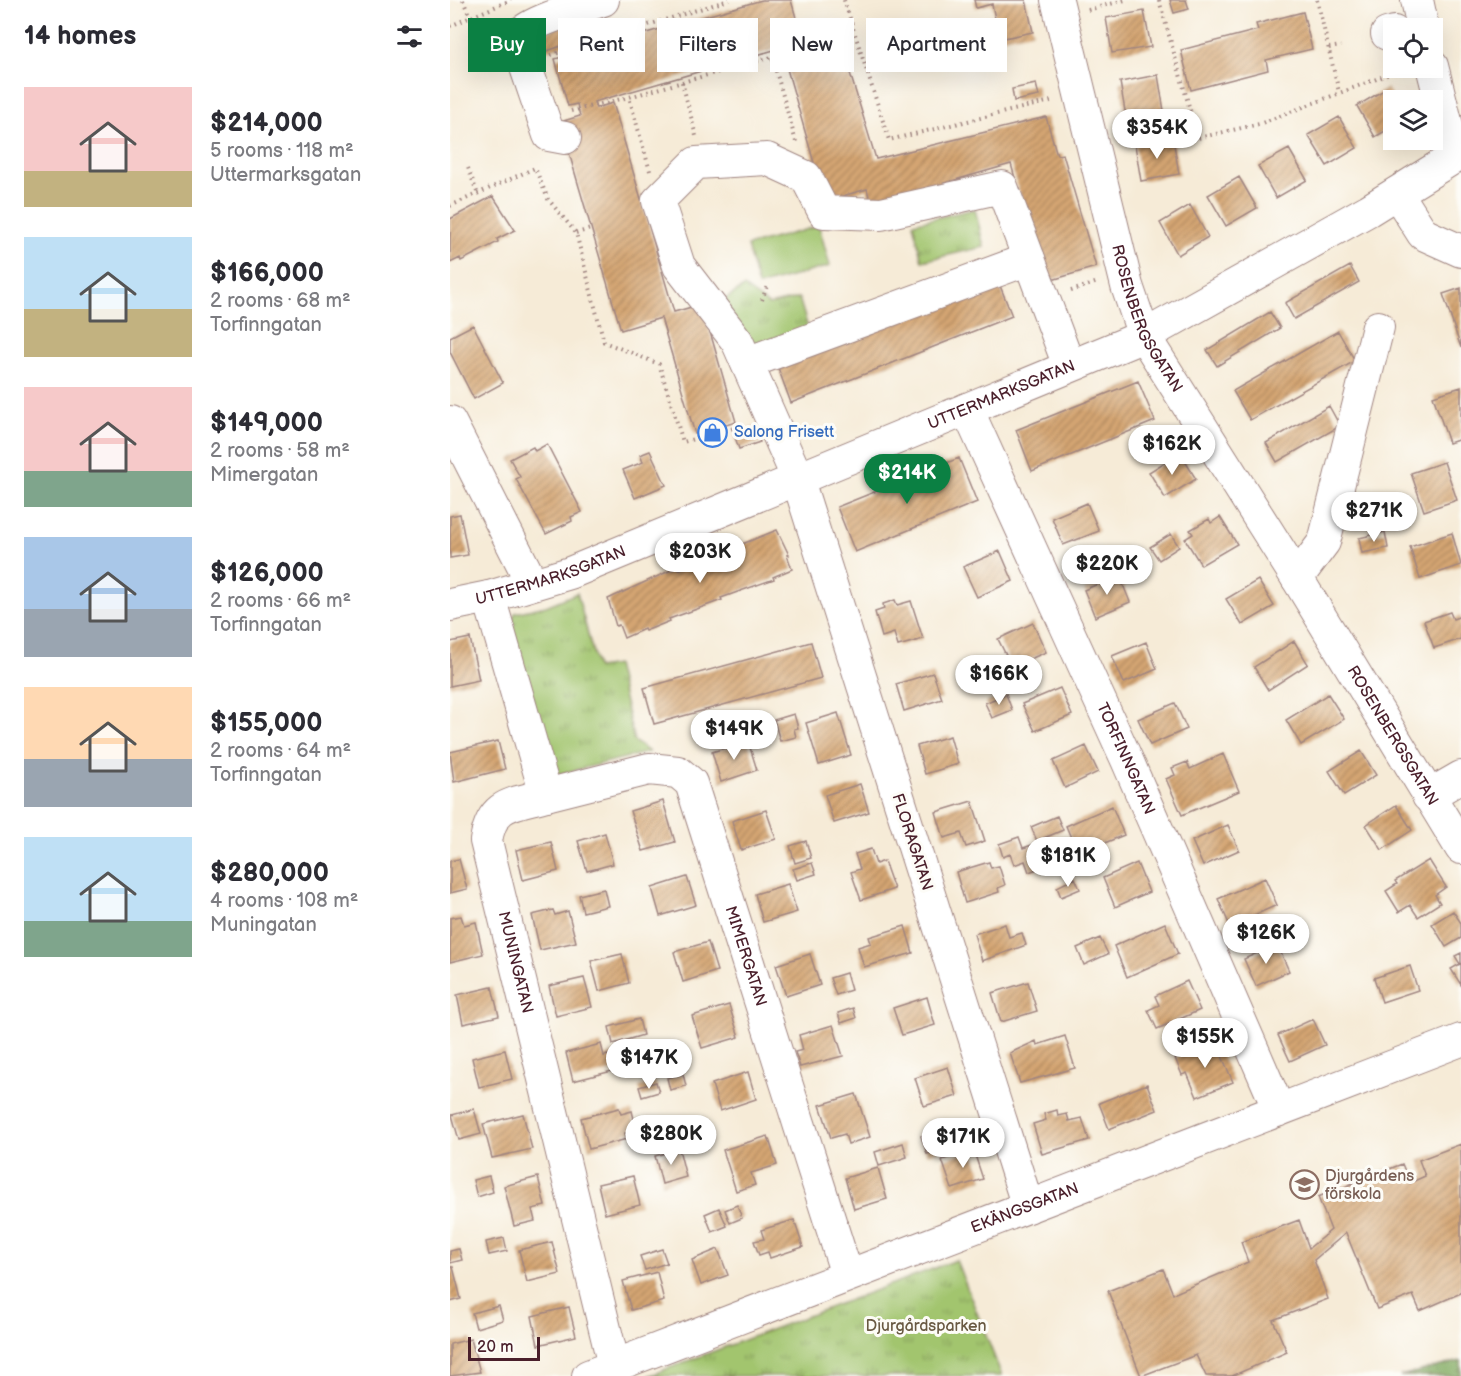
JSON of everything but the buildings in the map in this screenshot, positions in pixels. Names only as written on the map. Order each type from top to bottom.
[{"type":"street","points":[[564,125],[549,135],[516,38],[520,32],[533,26],[603,0]]},
{"type":"street","name":"ROSENBERGSGATAN","points":[[1059,8],[1127,286],[1144,336],[1297,578],[1461,848]]},
{"type":"street","points":[[1436,78],[1458,155]]},
{"type":"street","name":"UTTERMARKSGATAN","points":[[450,605],[489,597],[570,573],[796,477],[1144,336],[1397,193],[1458,155]]},
{"type":"street","points":[[658,201],[696,163],[767,159],[806,177],[824,212],[881,214],[1002,187],[1070,366]]},
{"type":"street","points":[[1397,193],[1423,234],[1461,251]]},
{"type":"street","name":"FLORAGATAN","points":[[658,201],[679,266],[737,341],[772,417],[796,477],[1028,1207]]},
{"type":"street","points":[[747,363],[1029,260]]},
{"type":"street","points":[[1297,578],[1324,542],[1378,327]]},
{"type":"street","name":"TORFINNGATAN","points":[[967,409],[1127,760],[1279,1110]]},
{"type":"street","points":[[450,422],[531,583]]},
{"type":"street","points":[[489,597],[546,795]]},
{"type":"street","name":"MIMERGATAN","points":[[546,795],[650,769],[678,772],[691,783],[847,1275]]},
{"type":"street","points":[[1428,796],[1461,777]]},
{"type":"street","name":"MUNINGATAN","points":[[546,795],[506,806],[489,822],[486,841],[601,1371]]},
{"type":"street","name":"EKÄNGSGATAN","points":[[601,1371],[1461,1040]]},
{"type":"path","points":[[463,0],[470,17]]},
{"type":"path","points":[[450,26],[511,0]]},
{"type":"path","points":[[546,57],[729,0]]},
{"type":"path","points":[[844,0],[889,140],[1057,100],[1060,111]]},
{"type":"path","points":[[1059,8],[1125,0]]},
{"type":"path","points":[[1159,0],[1198,138],[1259,124],[1383,76]]},
{"type":"path","points":[[1317,0],[1339,92]]},
{"type":"path","points":[[1329,48],[1341,46]]},
{"type":"path","points":[[564,125],[629,97],[772,57],[796,142]]},
{"type":"path","points":[[682,82],[697,142]]},
{"type":"path","points":[[629,97],[658,201]]},
{"type":"path","points":[[468,168],[477,192]]},
{"type":"path","points":[[450,206],[535,168],[548,199],[576,233],[604,342],[659,364],[683,442],[772,417]]},
{"type":"path","points":[[576,233],[591,229]]},
{"type":"path","points":[[1045,301],[1103,280]]},
{"type":"path","points":[[762,300],[768,283]]},
{"type":"green space","points":[[975,209],[984,247],[922,261],[913,223]]},
{"type":"green space","points":[[819,226],[830,266],[758,286],[747,246]]},
{"type":"green space","points":[[744,287],[769,305],[799,298],[809,331],[756,349],[721,302]]},
{"type":"green space","points":[[577,593],[597,668],[616,665],[634,741],[649,752],[560,774],[547,766],[509,629],[515,613],[546,606]]},
{"type":"green space","name":"Djurgårdsparken","points":[[956,1260],[1002,1376],[648,1376]]},
{"type":"green space","points":[[1461,1361],[1461,1376],[1400,1376]]},
{"type":"place","name":"Salong Frisett","points":[[713,432]]},
{"type":"place","name":"Djurgårdens förskola","points":[[1304,1185]]}]
